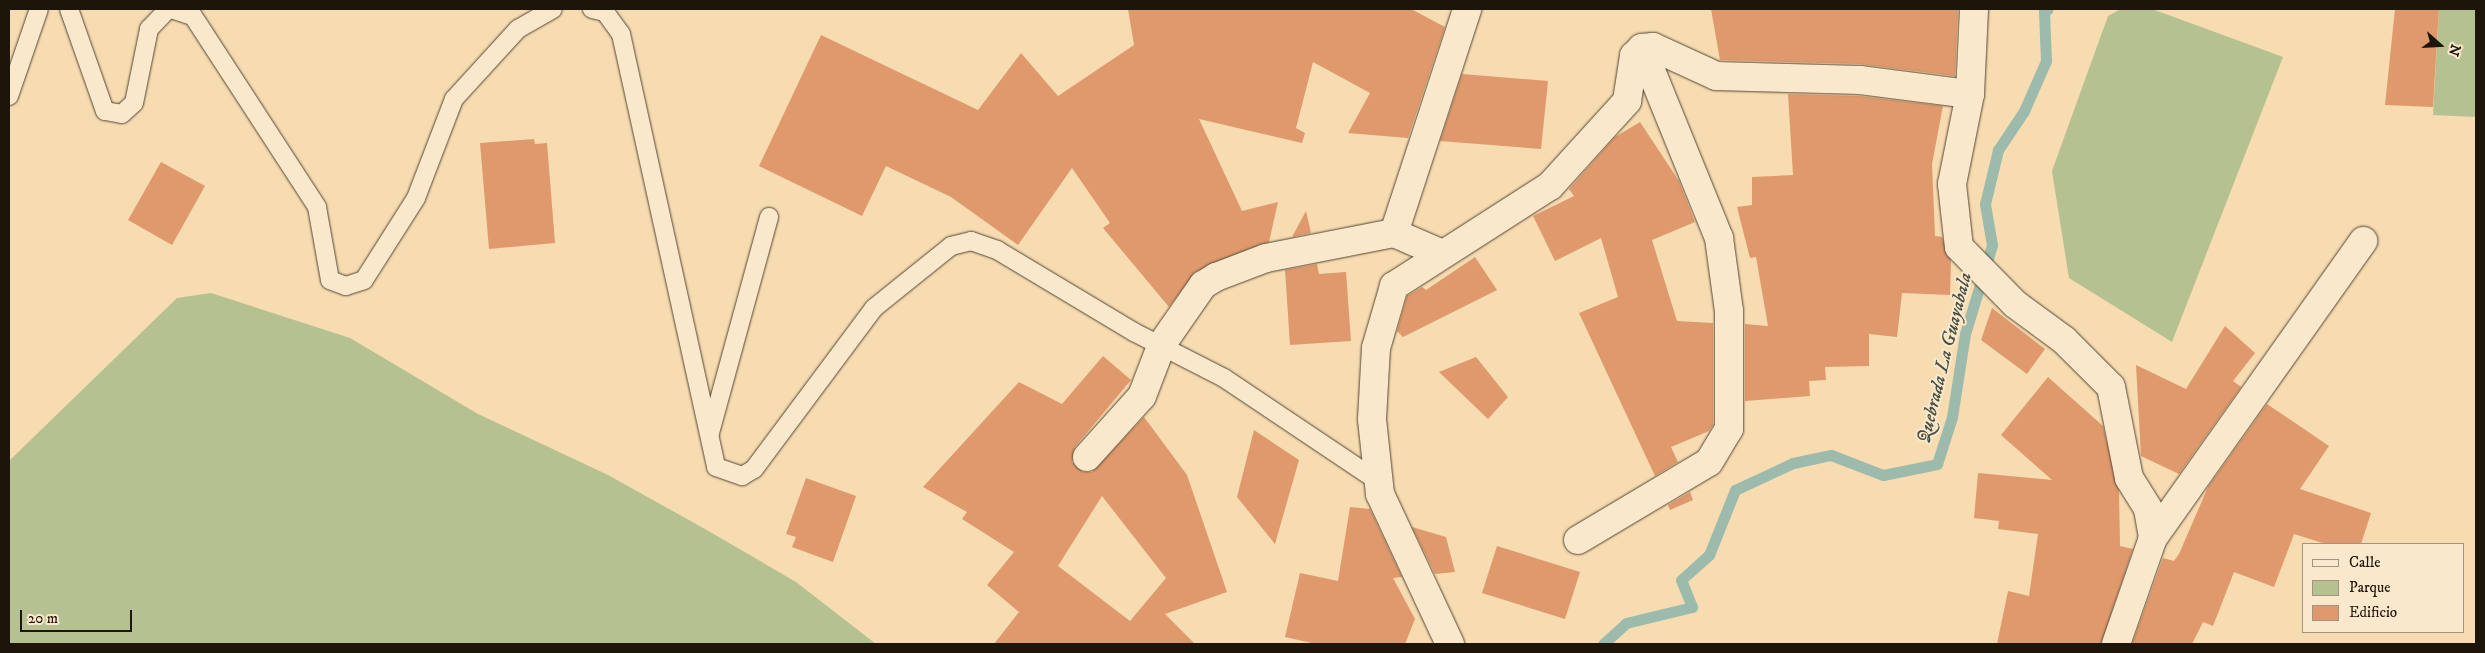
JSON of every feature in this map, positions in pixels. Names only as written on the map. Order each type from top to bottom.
[{"type":"street","points":[[1394,234],[1467,9]]},
{"type":"street","points":[[1974,9],[1970,94],[1952,184],[1961,254],[2016,304],[2064,340],[2111,387],[2130,478],[2148,509],[2153,538]]},
{"type":"street","points":[[1450,644],[1409,564],[1378,481],[1372,419],[1375,357],[1391,291],[1440,253],[1550,186],[1627,101],[1634,56],[1642,48],[1653,47],[1716,76],[1860,80],[1970,94]]},
{"type":"street","points":[[1578,540],[1709,462],[1729,429],[1730,312],[1719,238],[1642,48]]},
{"type":"street","points":[[1087,457],[1142,396],[1162,344],[1203,285],[1216,277],[1266,258],[1394,234],[1440,253]]},
{"type":"street","points":[[2116,644],[2153,538],[2363,241]]},
{"type":"lane","points":[[9,96],[39,9]]},
{"type":"lane","points":[[69,9],[105,111],[122,114],[134,104],[149,29],[170,9],[193,16],[316,207],[330,280],[346,286],[364,280],[416,198],[454,99],[518,29],[554,9]]},
{"type":"lane","points":[[592,9],[605,12],[621,34],[716,467],[742,476],[754,469],[874,308],[951,246],[971,241],[997,250],[1134,332],[1162,344],[1224,378],[1378,481]]},
{"type":"lane","points":[[709,436],[769,217]]},
{"type":"green space","points":[[2121,9],[2152,9],[2283,57],[2172,342],[2069,278],[2052,171],[2108,16]]},
{"type":"green space","points":[[2439,9],[2476,9],[2476,117],[2433,115]]},
{"type":"green space","points":[[211,293],[350,338],[478,414],[608,475],[705,529],[796,582],[876,644],[9,644],[9,461],[177,298]]},
{"type":"building","points":[[1128,9],[1411,9],[1445,27],[1408,138],[1348,133],[1370,93],[1313,62],[1296,128],[1305,133],[1302,143],[1199,119],[1242,211],[1278,202],[1269,242],[1195,272],[1169,307],[1103,228],[1110,223],[1072,168],[1018,245],[951,197],[886,166],[862,216],[759,166],[821,35],[978,110],[1021,53],[1058,96],[1134,45]]},
{"type":"building","points":[[1711,9],[1958,9],[1955,76],[1860,64],[1720,60]]},
{"type":"building","points":[[2395,9],[2439,9],[2433,107],[2385,105]]},
{"type":"building","points":[[1462,74],[1548,81],[1541,149],[1440,141]]},
{"type":"building","points":[[1788,94],[1859,96],[1943,106],[1932,164],[1935,236],[1942,237],[1951,261],[1950,295],[1902,293],[1897,337],[1869,334],[1869,366],[1825,367],[1826,380],[1809,381],[1810,396],[1745,401],[1745,324],[1768,326],[1756,257],[1750,258],[1737,207],[1752,205],[1752,177],[1793,175]]},
{"type":"building","points":[[1640,122],[1679,181],[1695,222],[1652,240],[1677,321],[1713,323],[1713,425],[1709,431],[1671,447],[1678,462],[1655,476],[1579,313],[1618,297],[1601,238],[1555,261],[1533,216],[1574,196],[1569,189],[1615,137]]},
{"type":"building","points":[[534,139],[535,144],[547,143],[555,243],[489,249],[480,143]]},
{"type":"building","points":[[161,162],[205,186],[172,245],[128,220]]},
{"type":"building","points":[[1306,211],[1311,233],[1292,237]]},
{"type":"building","points":[[1475,257],[1497,290],[1403,337],[1397,331],[1407,296],[1422,287],[1426,290]]},
{"type":"building","points":[[1317,264],[1319,274],[1346,272],[1351,341],[1290,345],[1285,270]]},
{"type":"building","points":[[1992,308],[2045,349],[2027,374],[1981,340]]},
{"type":"building","points":[[2225,326],[2255,353],[2233,381],[2241,387],[2179,474],[2141,456],[2136,365],[2186,389]]},
{"type":"building","points":[[1103,356],[1131,380],[1075,447],[1072,462],[1083,472],[1092,472],[1144,417],[1187,475],[1227,592],[1165,614],[1195,644],[994,644],[1019,612],[987,585],[1014,552],[962,519],[967,512],[923,487],[1019,382],[1062,404]],"holes":[[[1102,496],[1166,578],[1130,621],[1058,566]]]},
{"type":"building","points":[[1476,357],[1508,397],[1488,419],[1439,372]]},
{"type":"building","points":[[2048,377],[2103,426],[2119,491],[2120,546],[2133,549],[2101,644],[1997,644],[2008,591],[2029,596],[2038,534],[1998,529],[1999,521],[1974,518],[1978,473],[2052,480],[2001,435]]},
{"type":"building","points":[[2267,404],[2329,446],[2300,489],[2371,513],[2361,543],[2323,543],[2294,534],[2274,587],[2234,572],[2213,626],[2203,622],[2192,644],[2132,644],[2163,558],[2174,561],[2179,554],[2208,487]]},
{"type":"building","points":[[1254,430],[1299,460],[1275,544],[1237,497]]},
{"type":"building","points":[[806,478],[856,496],[833,562],[792,547],[796,537],[786,534]]},
{"type":"building","points":[[1690,492],[1693,500],[1670,510],[1668,505]]},
{"type":"building","points":[[1350,507],[1370,509],[1402,577],[1393,578],[1415,619],[1405,644],[1316,644],[1285,637],[1300,573],[1338,581]]},
{"type":"building","points":[[1412,527],[1446,537],[1455,572],[1435,574]]},
{"type":"building","points":[[1497,546],[1580,572],[1565,619],[1482,593]]},
{"type":"waterway","name":"Quebrada La Guayabala","points":[[1603,644],[1626,623],[1692,607],[1681,580],[1709,555],[1735,490],[1793,463],[1831,455],[1883,475],[1937,464],[1952,417],[1965,334],[1992,245],[1985,204],[1998,150],[2024,111],[2046,61],[2044,11],[2048,9]]}]
